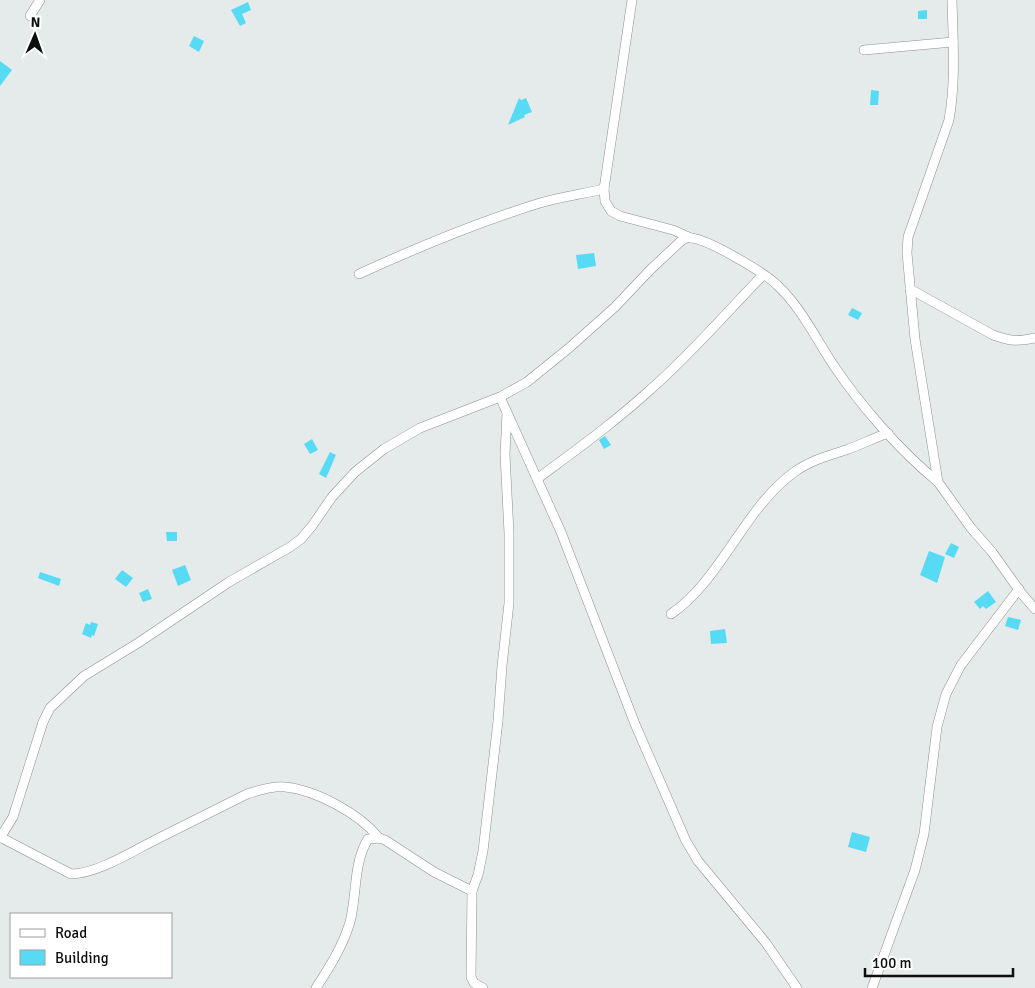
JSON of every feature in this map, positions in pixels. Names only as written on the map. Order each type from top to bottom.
[{"type":"street","points":[[30,16],[40,0]]},
{"type":"street","points":[[632,0],[604,189],[604,201],[611,212],[703,241],[776,283],[874,418],[938,482],[971,528],[992,552],[1035,609]]},
{"type":"street","points":[[938,482],[915,339],[907,253],[908,237],[950,120],[953,42],[952,0]]},
{"type":"street","points":[[864,50],[953,42]]},
{"type":"street","points":[[359,274],[482,223],[541,203],[604,189]]},
{"type":"street","points":[[379,838],[360,818],[335,804],[306,792],[286,787],[260,790],[247,794],[89,872],[80,874],[71,874],[0,838],[14,817],[43,722],[50,708],[70,688],[84,676],[138,643],[229,582],[290,547],[312,526],[332,497],[355,472],[384,449],[420,428],[500,397],[527,382],[615,307],[681,241],[691,238]]},
{"type":"street","points":[[538,479],[653,388],[763,275]]},
{"type":"street","points":[[910,289],[998,337],[1014,342],[1035,338]]},
{"type":"street","points":[[500,397],[538,479],[574,564],[635,724],[686,841],[698,861],[766,943],[796,988]]},
{"type":"street","points":[[483,988],[474,984],[471,977],[472,891],[484,851],[509,603],[510,547],[505,454],[507,410]]},
{"type":"street","points":[[671,614],[685,604],[761,505],[792,474],[821,458],[888,433]]},
{"type":"street","points":[[872,988],[920,854],[937,726],[946,694],[961,665],[1019,589]]},
{"type":"street","points":[[316,988],[333,960],[349,923],[359,865],[365,844],[371,838],[379,838],[394,844],[434,872],[472,891]]},
{"type":"building","points":[[248,2],[251,10],[242,14],[246,23],[240,26],[231,10]]},
{"type":"building","points":[[927,10],[927,19],[918,19],[918,11]]},
{"type":"building","points":[[194,36],[204,41],[199,52],[189,46]]},
{"type":"building","points":[[0,61],[12,70],[0,86]]},
{"type":"building","points":[[871,90],[879,91],[878,105],[870,105]]},
{"type":"building","points":[[519,98],[521,100],[526,98],[532,112],[508,125]]},
{"type":"building","points":[[594,253],[596,266],[578,269],[576,255]]},
{"type":"building","points":[[852,308],[862,313],[858,320],[848,315]]},
{"type":"building","points":[[605,436],[611,445],[604,449],[599,440]]},
{"type":"building","points":[[312,439],[318,450],[310,454],[304,444]]},
{"type":"building","points":[[330,452],[336,455],[326,478],[319,474]]},
{"type":"building","points":[[166,532],[177,532],[177,541],[167,541]]},
{"type":"building","points":[[951,543],[959,547],[954,558],[945,554]]},
{"type":"building","points":[[929,551],[945,557],[937,583],[920,575]]},
{"type":"building","points":[[185,565],[191,580],[178,586],[172,570]]},
{"type":"building","points":[[122,570],[133,578],[126,587],[115,579]]},
{"type":"building","points":[[40,572],[61,579],[59,586],[38,578]]},
{"type":"building","points":[[148,589],[152,599],[143,602],[139,593]]},
{"type":"building","points":[[988,591],[996,602],[986,609],[983,606],[980,609],[974,602]]},
{"type":"building","points":[[1008,617],[1021,620],[1018,630],[1005,626]]},
{"type":"building","points":[[91,622],[98,624],[94,636],[92,635],[91,638],[82,634],[86,623],[90,625]]},
{"type":"building","points":[[725,629],[727,643],[711,644],[710,631]]},
{"type":"building","points":[[852,832],[870,837],[866,852],[848,847]]}]
